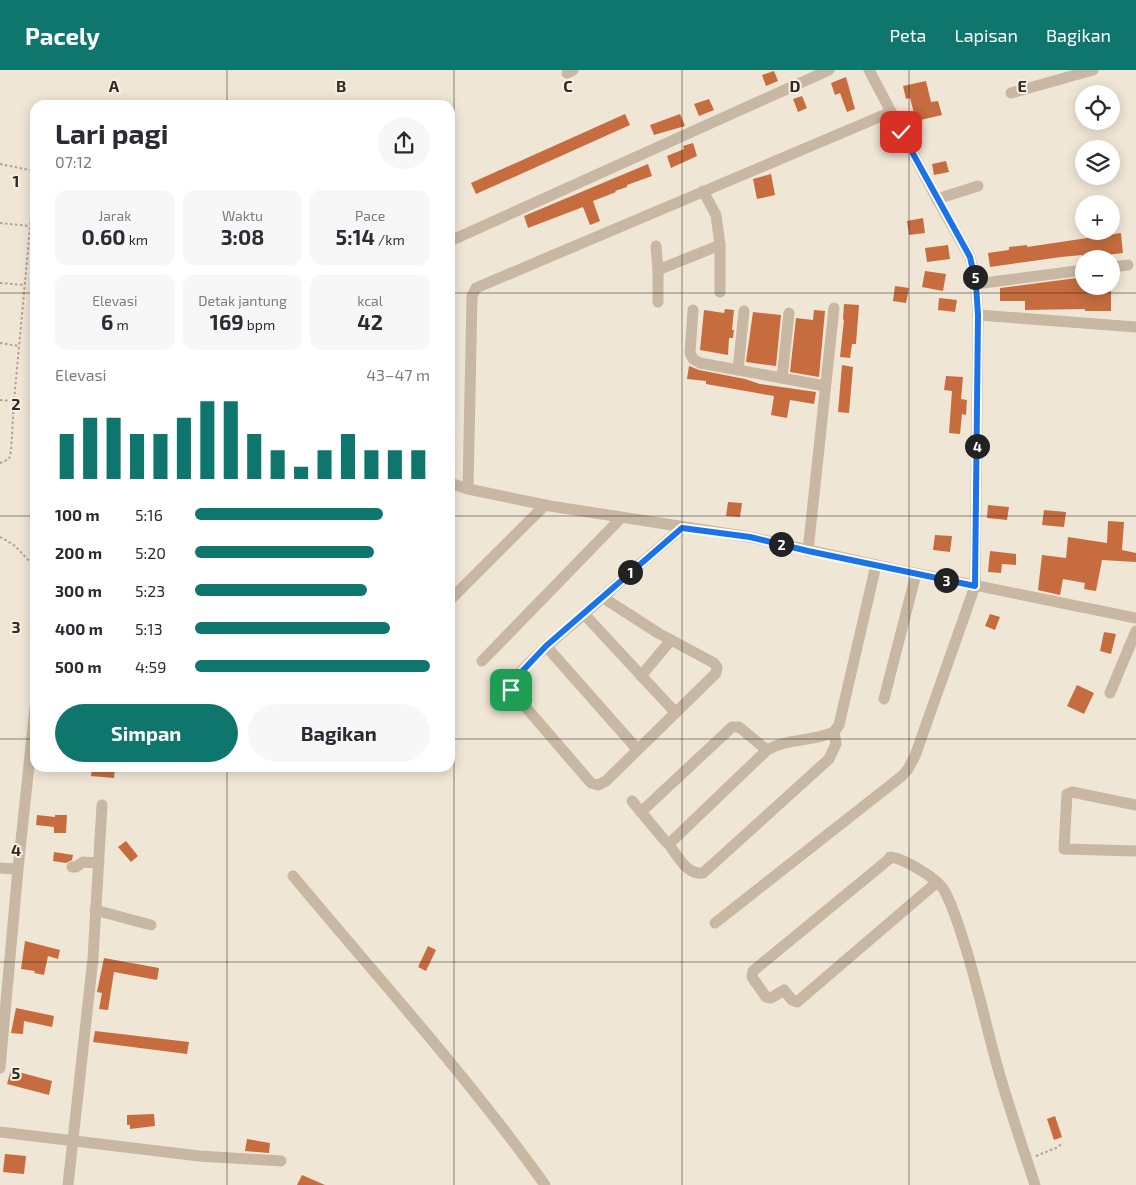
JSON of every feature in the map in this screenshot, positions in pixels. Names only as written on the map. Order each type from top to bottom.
[{"type":"street","points":[[455,239],[829,70]]},
{"type":"street","points":[[716,923],[902,776],[908,769],[915,756],[975,586],[978,315],[976,284],[970,257],[869,70]]},
{"type":"street","points":[[1011,93],[1093,70]]},
{"type":"street","points":[[468,489],[472,296],[476,288],[891,112]]},
{"type":"street","points":[[937,199],[978,186]]},
{"type":"street","points":[[703,191],[716,215],[720,245],[720,292]]},
{"type":"street","points":[[658,270],[720,245]]},
{"type":"street","points":[[656,246],[658,302]]},
{"type":"street","points":[[1120,266],[1128,265]]},
{"type":"street","points":[[976,284],[1075,271]]},
{"type":"street","points":[[808,551],[834,308]]},
{"type":"street","points":[[693,310],[691,358],[700,363],[825,386]]},
{"type":"street","points":[[738,370],[744,311]]},
{"type":"street","points":[[782,378],[789,313]]},
{"type":"street","points":[[978,315],[1136,327]]},
{"type":"street","points":[[455,485],[545,505],[682,528],[750,537],[916,574],[1136,618]]},
{"type":"street","points":[[455,595],[545,505]]},
{"type":"street","points":[[482,660],[621,518]]},
{"type":"street","points":[[602,597],[717,666],[712,677],[604,783],[598,785],[591,783],[511,689],[512,682],[546,646],[584,614],[602,597],[682,528]]},
{"type":"street","points":[[668,843],[674,841],[767,750],[776,744],[801,741],[834,732],[839,725],[876,565]]},
{"type":"street","points":[[884,699],[916,574]]},
{"type":"street","points":[[584,614],[675,712]]},
{"type":"street","points":[[1110,692],[1136,631]]},
{"type":"street","points":[[641,676],[671,640]]},
{"type":"street","points":[[546,646],[637,749]]},
{"type":"street","points":[[641,812],[732,727],[739,727],[767,750]]},
{"type":"street","points":[[632,801],[687,868],[696,874],[703,873],[829,759],[836,744],[834,732]]},
{"type":"street","points":[[0,1068],[30,755]]},
{"type":"street","points":[[1136,804],[1072,792],[1067,794],[1064,849],[1136,850]]},
{"type":"street","points":[[68,1185],[93,958],[102,805]]},
{"type":"street","points":[[936,883],[797,1002],[792,1000],[784,990],[771,998],[766,997],[752,977],[753,971],[890,857],[897,858],[920,870],[943,888],[952,908],[972,965],[997,1066],[1035,1185]]},
{"type":"street","points":[[72,867],[76,867],[83,862],[99,863]]},
{"type":"street","points":[[0,868],[18,869]]},
{"type":"street","points":[[293,876],[440,1049],[520,1150],[545,1185]]},
{"type":"street","points":[[95,910],[151,925]]},
{"type":"street","points":[[0,1132],[199,1156],[282,1161]]},
{"type":"path","points":[[0,164],[30,172]]},
{"type":"path","points":[[0,223],[30,226],[11,455],[8,460],[0,463]]},
{"type":"path","points":[[0,283],[25,285]]},
{"type":"path","points":[[0,343],[19,346]]},
{"type":"path","points":[[0,400],[14,401]]},
{"type":"path","points":[[0,537],[14,545],[30,562]]},
{"type":"path","points":[[1027,1160],[1064,1143]]},
{"type":"building","points":[[774,71],[778,81],[766,86],[762,75]]},
{"type":"building","points":[[846,77],[855,109],[847,112],[840,93],[835,95],[831,83]]},
{"type":"building","points":[[926,81],[931,102],[938,101],[942,115],[916,121],[910,98],[906,99],[903,86]]},
{"type":"building","points":[[802,96],[807,108],[798,112],[793,99]]},
{"type":"building","points":[[709,99],[714,110],[699,116],[694,104]]},
{"type":"building","points":[[625,114],[630,125],[476,194],[471,183]]},
{"type":"building","points":[[680,114],[685,126],[654,135],[650,125]]},
{"type":"building","points":[[693,143],[697,156],[671,168],[667,156],[684,149],[683,146]]},
{"type":"building","points":[[946,161],[949,172],[934,175],[932,164]]},
{"type":"building","points":[[648,164],[652,176],[593,201],[600,221],[590,225],[583,207],[528,228],[524,216]]},
{"type":"building","points":[[771,174],[775,195],[757,199],[753,179]]},
{"type":"building","points":[[923,218],[925,233],[909,235],[907,221]]},
{"type":"building","points":[[1120,233],[1123,253],[1120,253],[1120,250],[1075,250],[1075,256],[990,267],[988,253],[1009,250],[1009,247],[1027,245],[1027,247],[1075,240],[1120,240]]},
{"type":"building","points":[[948,245],[950,259],[927,262],[925,248]]},
{"type":"building","points":[[925,271],[946,274],[943,291],[922,287]]},
{"type":"building","points":[[1075,278],[1075,295],[1111,295],[1111,311],[1085,311],[1085,309],[1025,310],[1025,301],[1000,301],[1000,288]]},
{"type":"building","points":[[895,286],[909,288],[906,303],[893,301]]},
{"type":"building","points":[[939,298],[957,300],[955,312],[938,310]]},
{"type":"building","points":[[844,304],[859,305],[856,344],[852,344],[850,358],[840,357]]},
{"type":"building","points":[[725,309],[734,310],[733,338],[729,338],[728,355],[700,350],[704,310],[724,313]]},
{"type":"building","points":[[814,310],[825,311],[819,377],[790,372],[796,318],[813,320]]},
{"type":"building","points":[[753,312],[781,315],[776,366],[746,362]]},
{"type":"building","points":[[842,365],[853,367],[849,413],[838,412]]},
{"type":"building","points":[[689,366],[760,384],[816,392],[814,404],[790,400],[787,418],[771,415],[774,396],[706,384],[706,381],[687,379]]},
{"type":"building","points":[[946,376],[963,377],[961,399],[967,400],[966,415],[962,414],[960,434],[949,433],[952,391],[944,390]]},
{"type":"building","points":[[728,502],[742,503],[740,517],[726,516]]},
{"type":"building","points":[[988,505],[1009,507],[1007,520],[987,518]]},
{"type":"building","points":[[1044,510],[1066,512],[1064,527],[1042,525]]},
{"type":"building","points":[[1108,521],[1124,522],[1122,550],[1136,553],[1136,562],[1102,560],[1096,591],[1084,589],[1085,583],[1063,579],[1060,595],[1038,590],[1042,555],[1066,558],[1068,537],[1107,543]]},
{"type":"building","points":[[935,535],[952,536],[950,552],[933,550]]},
{"type":"building","points":[[990,551],[1016,554],[1016,565],[1002,564],[1001,573],[988,572]]},
{"type":"building","points":[[990,614],[1000,617],[995,630],[985,626]]},
{"type":"building","points":[[1104,632],[1116,634],[1111,654],[1100,651]]},
{"type":"building","points":[[1077,685],[1094,693],[1084,714],[1067,706]]},
{"type":"building","points":[[92,772],[115,772],[114,778],[91,776]]},
{"type":"building","points":[[37,815],[55,817],[55,815],[67,815],[66,833],[54,833],[54,827],[36,825]]},
{"type":"building","points":[[126,841],[138,856],[131,862],[118,847]]},
{"type":"building","points":[[54,852],[73,855],[72,860],[66,863],[53,861]]},
{"type":"building","points":[[25,941],[60,950],[58,959],[48,956],[44,975],[34,973],[35,971],[21,969]]},
{"type":"building","points":[[428,946],[436,950],[426,971],[418,967]]},
{"type":"building","points":[[104,958],[159,968],[157,980],[114,972],[108,1010],[99,1009],[102,993],[97,992]]},
{"type":"building","points":[[16,1008],[54,1016],[52,1027],[24,1021],[23,1034],[11,1033]]},
{"type":"building","points":[[95,1031],[189,1042],[187,1054],[93,1042]]},
{"type":"building","points":[[11,1070],[52,1081],[49,1095],[7,1084]]},
{"type":"building","points":[[154,1114],[155,1126],[130,1129],[130,1125],[127,1125],[127,1115]]},
{"type":"building","points":[[1055,1116],[1062,1137],[1054,1140],[1047,1119]]},
{"type":"building","points":[[247,1139],[270,1143],[269,1153],[245,1151]]},
{"type":"building","points":[[5,1154],[26,1156],[24,1174],[3,1172]]},
{"type":"building","points":[[302,1175],[325,1185],[297,1185]]},
{"type":"route","points":[[511,690],[512,682],[546,646],[682,528],[750,537],[975,586],[978,315],[976,284],[970,257],[901,132]]}]
